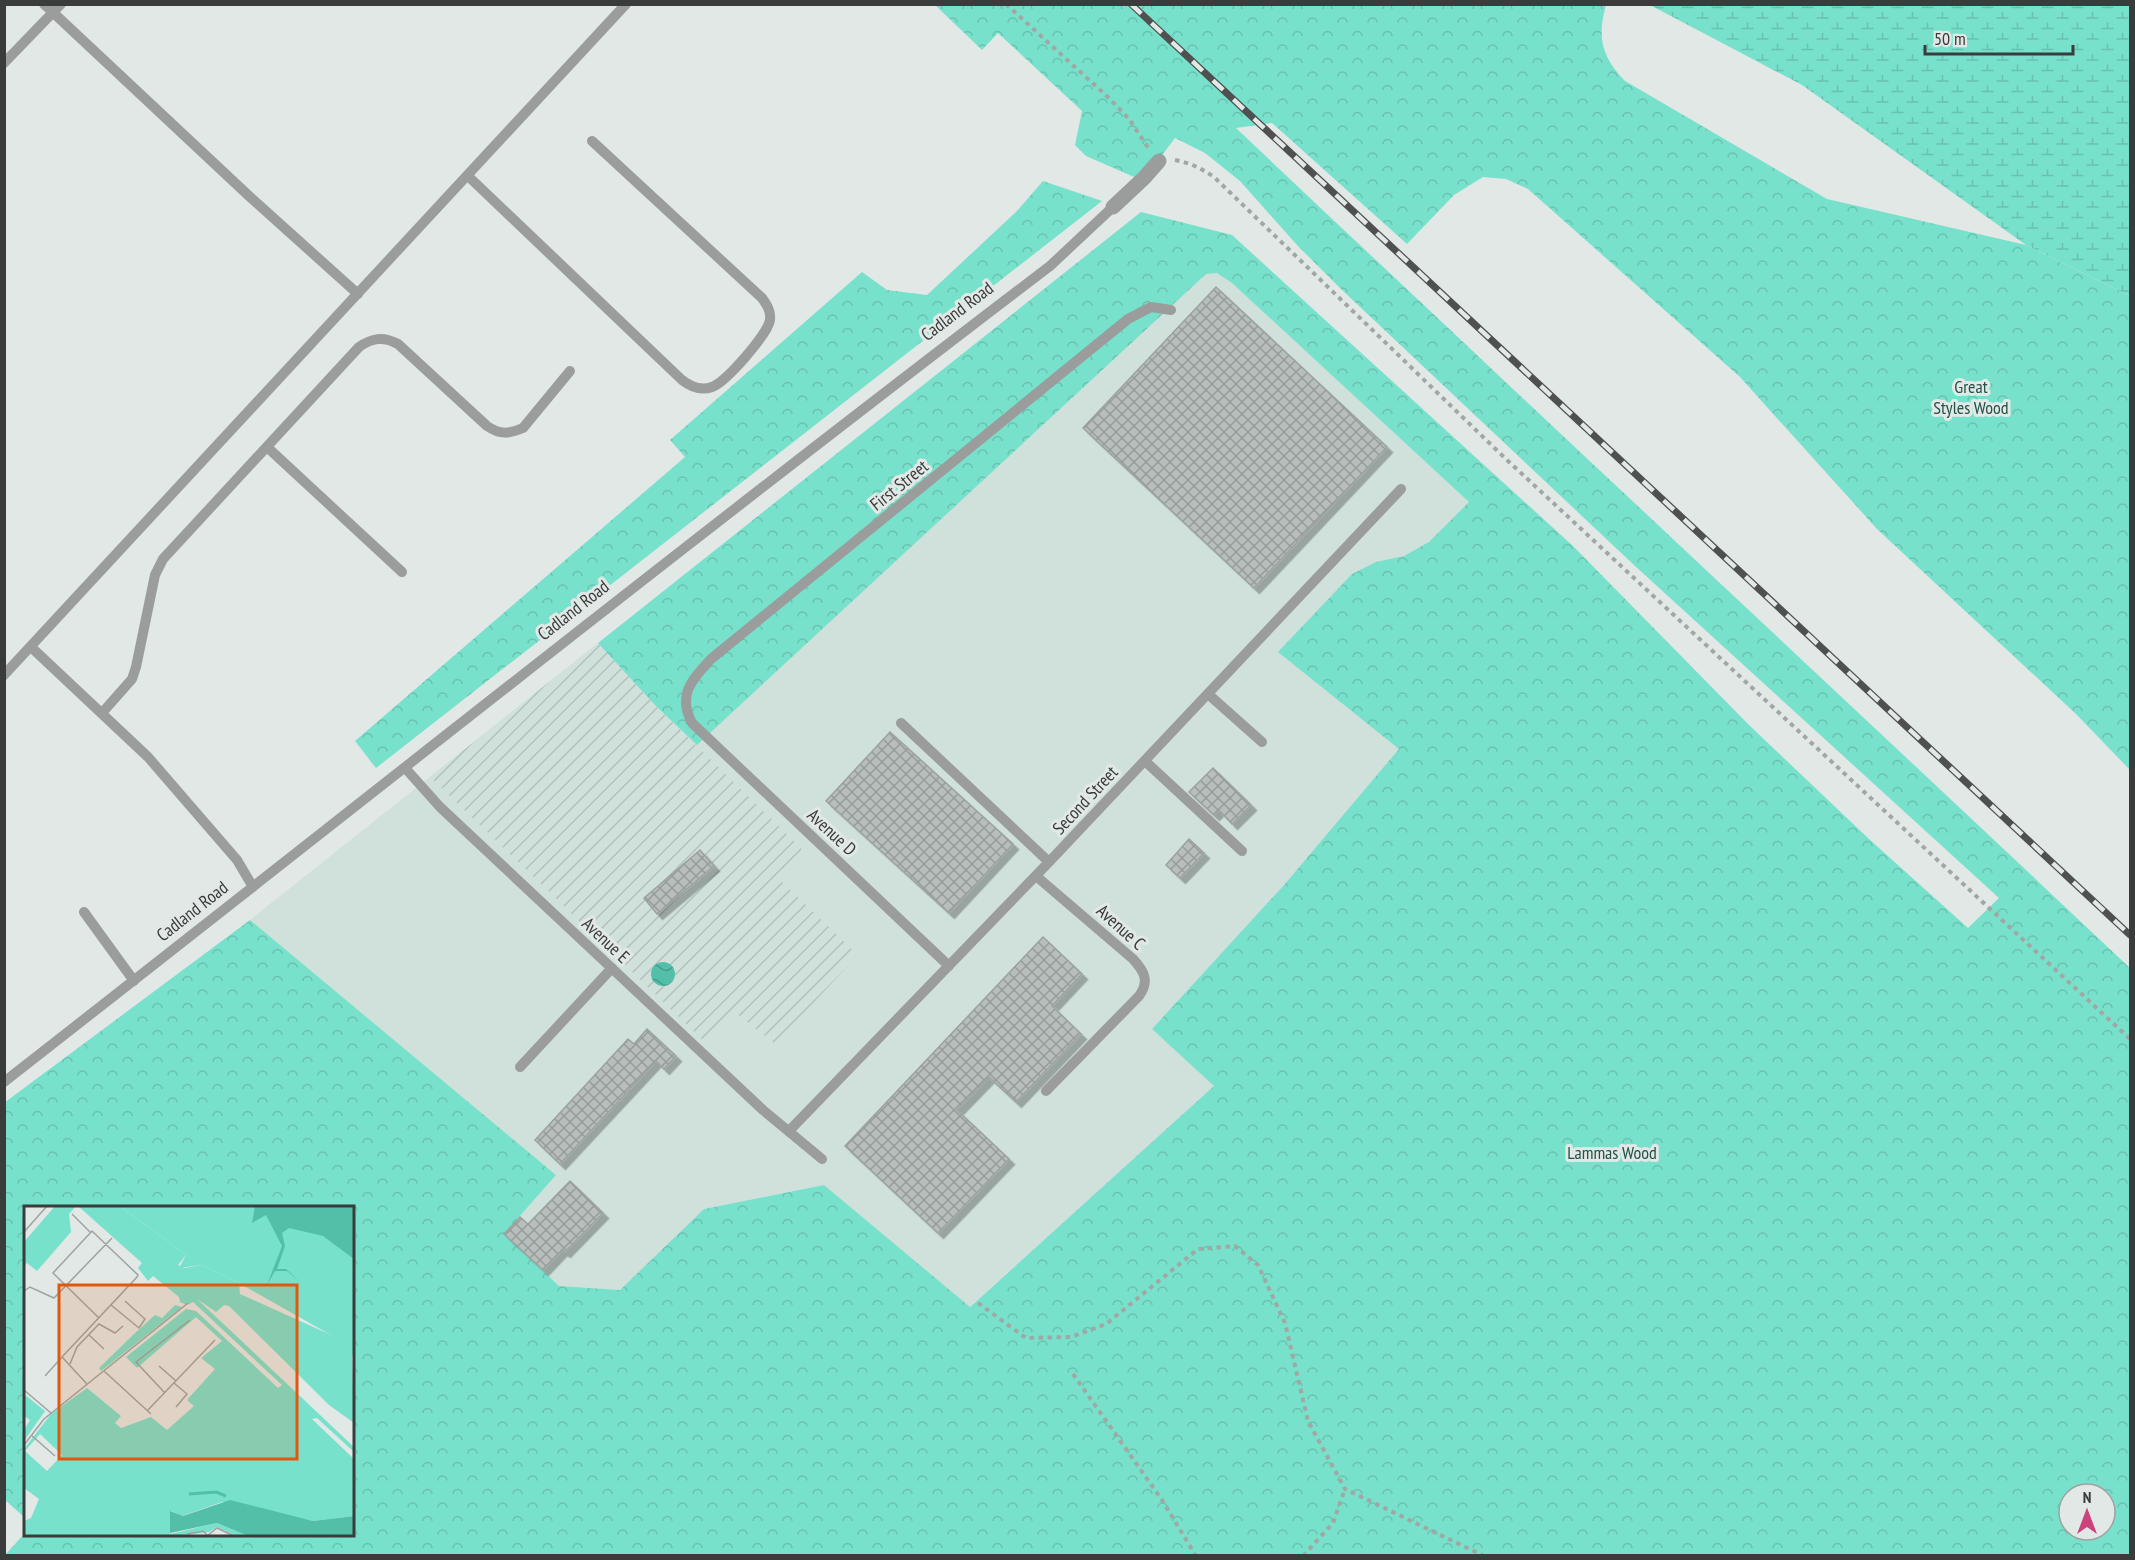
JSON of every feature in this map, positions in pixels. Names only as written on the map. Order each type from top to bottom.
[{"type":"street","name":"Cadland Road","points":[[1113,207],[1159,161]]},
{"type":"lane","points":[[44,4],[57,9],[358,294]]},
{"type":"lane","points":[[4,675],[626,4]]},
{"type":"lane","points":[[4,63],[57,9]]},
{"type":"lane","points":[[468,176],[682,380],[697,388],[705,389],[720,383],[768,327],[770,314],[768,306],[592,141]]},
{"type":"lane","name":"Cadland Road","points":[[4,1082],[406,769],[616,601],[1050,266],[1113,207]]},
{"type":"lane","name":"First Street","points":[[692,723],[687,714],[687,692],[690,682],[711,660],[1128,319],[1151,307],[1171,310]]},
{"type":"lane","points":[[102,712],[132,679],[155,575],[163,559],[358,346],[382,338],[398,344],[496,432],[514,432],[523,428],[570,370]]},
{"type":"lane","points":[[267,447],[402,572]]},
{"type":"lane","name":"Second Street","points":[[789,1131],[1036,876],[1401,489]]},
{"type":"lane","points":[[31,647],[148,757],[237,860],[253,887]]},
{"type":"lane","points":[[1208,694],[1262,742]]},
{"type":"lane","name":"Avenue D","points":[[692,723],[949,966]]},
{"type":"lane","points":[[901,723],[1049,862]]},
{"type":"lane","points":[[1145,761],[1242,850]]},
{"type":"lane","name":"Avenue E","points":[[406,769],[440,807],[763,1110],[822,1159]]},
{"type":"lane","name":"Avenue C","points":[[1036,876],[1133,959],[1144,974],[1145,982],[1139,996],[1046,1091]]},
{"type":"lane","points":[[84,912],[134,981]]},
{"type":"lane","points":[[520,1067],[612,968]]},
{"type":"path","points":[[1006,4],[1111,100],[1129,119],[1159,161],[1174,160],[1188,163],[1214,177],[1507,460],[2130,1039]]},
{"type":"path","points":[[978,1303],[1026,1338],[1071,1336],[1106,1324],[1198,1249],[1235,1246],[1258,1265],[1285,1323],[1308,1420],[1345,1489],[1484,1556]]},
{"type":"path","points":[[1074,1374],[1162,1500],[1196,1556]]},
{"type":"path","points":[[1303,1556],[1333,1523],[1345,1489]]},
{"type":"shaded area","points":[[1232,235],[1473,462],[1573,546],[1284,885],[1152,1029],[1215,1086],[969,1307],[824,1185],[704,1209],[620,1290],[559,1286],[504,1234],[556,1175],[250,920],[598,643],[655,704]]},
{"type":"shaded area","points":[[598,643],[655,705],[801,848],[802,858],[781,881],[858,955],[775,1044],[737,1014],[708,1045],[430,777]]},
{"type":"green space","name":"Lammas Wood","points":[[935,5],[1606,5],[1602,27],[1603,46],[1611,63],[1625,81],[1827,199],[2026,245],[2130,296],[2130,770],[2076,714],[1877,529],[1740,377],[1528,189],[1506,179],[1483,177],[1454,195],[1407,244],[1272,123],[1236,128],[2130,968],[2130,1555],[5,1555],[24,1534],[24,1536],[354,1536],[354,1206],[24,1206],[24,1517],[4,1499],[4,1103],[250,920],[556,1175],[504,1234],[559,1286],[620,1290],[704,1209],[824,1185],[970,1307],[1214,1086],[1152,1029],[1284,885],[1399,749],[1278,652],[1352,574],[1376,562],[1404,556],[1429,542],[1469,502],[1232,283],[1217,273],[1206,274],[697,745],[655,705],[598,643],[1141,212],[1232,235],[1573,546],[1749,725],[1869,839],[1968,928],[1999,898],[1635,566],[1341,289],[1297,245],[1240,181],[1205,153],[1175,138],[1163,154],[1148,183],[1086,156],[1075,145],[1082,111],[998,33],[982,50]]},
{"type":"green space","points":[[1650,5],[2130,5],[2130,296],[2026,245],[1802,85]]},
{"type":"green space","points":[[1043,181],[1102,201],[376,768],[355,741],[685,457],[670,440],[862,272],[887,290],[927,295],[1017,211]]},
{"type":"water","points":[[663,962],[668,963],[674,969],[674,979],[668,985],[663,986],[658,985],[652,979],[651,974],[652,969],[658,963]]},
{"type":"building","points":[[1216,287],[1387,447],[1254,588],[1083,428]]},
{"type":"building","points":[[890,732],[1013,844],[949,913],[826,801]]},
{"type":"building","points":[[1213,768],[1251,805],[1232,824],[1219,810],[1214,815],[1189,792]]},
{"type":"building","points":[[1189,839],[1204,853],[1180,878],[1166,865]]},
{"type":"building","points":[[700,850],[714,866],[657,914],[644,898]]},
{"type":"building","points":[[1043,937],[1082,974],[1052,1006],[1081,1034],[1016,1102],[989,1077],[957,1110],[1009,1159],[938,1233],[845,1146]]},
{"type":"building","points":[[647,1029],[676,1056],[664,1069],[656,1061],[560,1164],[535,1140],[628,1039],[634,1044]]},
{"type":"building","points":[[570,1181],[603,1213],[565,1252],[562,1250],[543,1270],[504,1234],[520,1217],[528,1224]]},
{"type":"railway","points":[[1131,4],[2130,935]]},
{"type":"park label","name":"Great Styles Wood","points":[[1971,396]]}]
